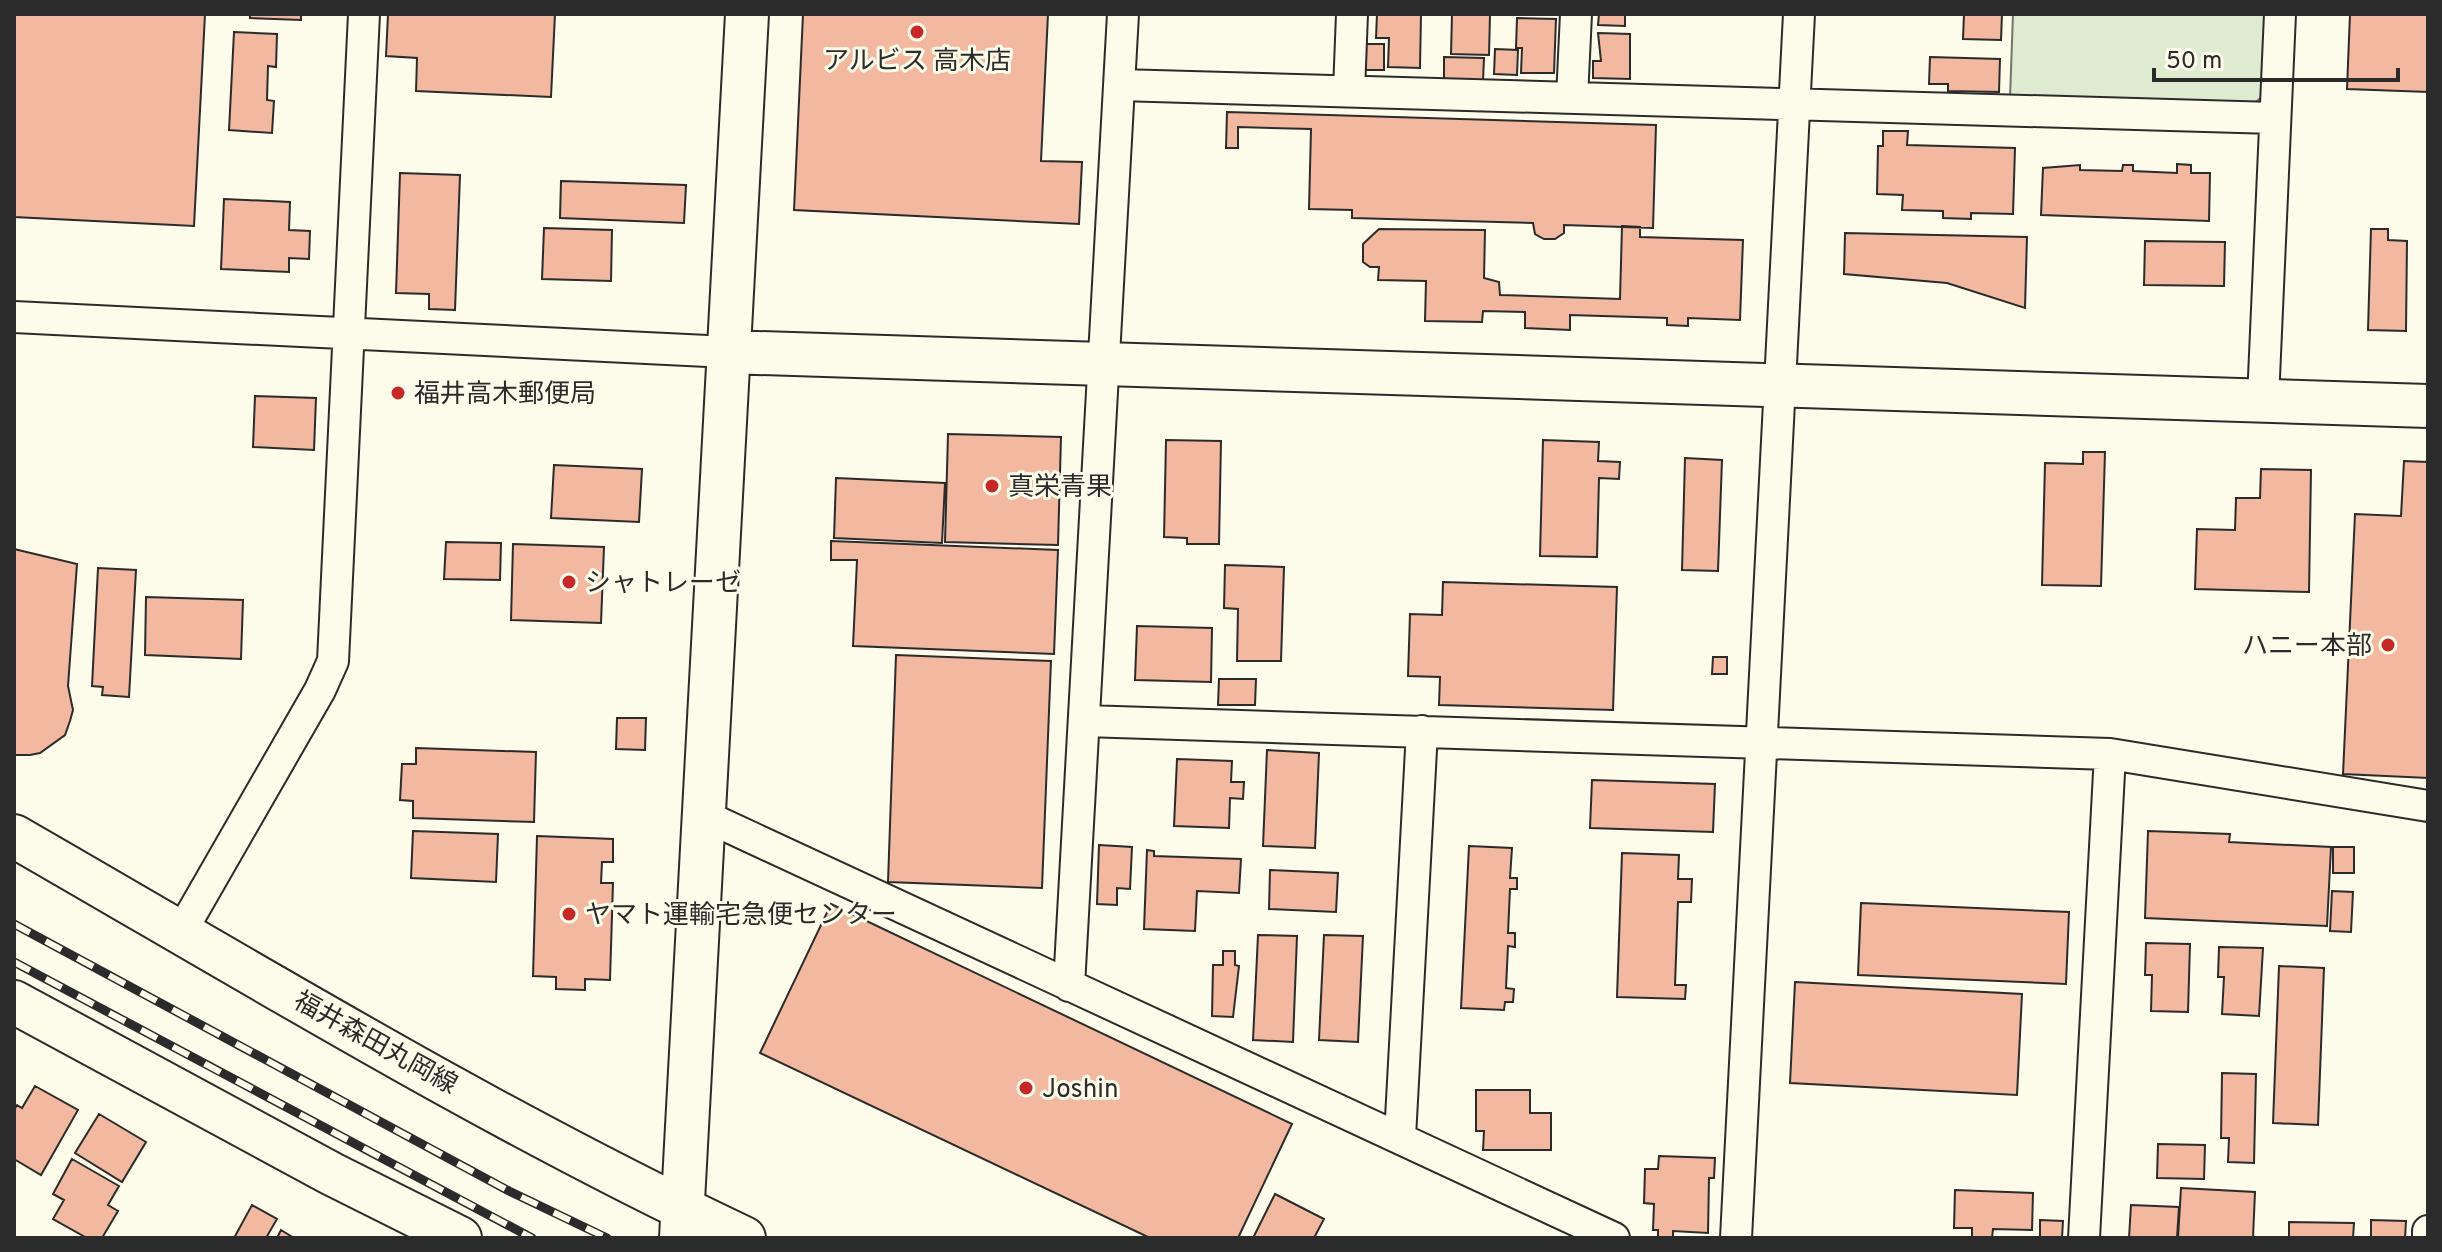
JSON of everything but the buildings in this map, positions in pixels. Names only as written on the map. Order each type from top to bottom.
[{"type":"street","points":[[181,932],[320,690],[333,661],[364,14]]},
{"type":"street","points":[[682,1224],[747,14]]},
{"type":"street","points":[[1069,986],[1123,14]]},
{"type":"street","points":[[1349,91],[1352,14]]},
{"type":"street","points":[[1572,98],[1576,14]]},
{"type":"street","points":[[1736,1238],[1799,14]]},
{"type":"street","points":[[2263,400],[2280,14]]},
{"type":"street","points":[[1119,85],[2274,118]]},
{"type":"street","points":[[14,317],[728,352],[2428,406]]},
{"type":"street","points":[[1085,721],[2110,754],[2428,806]]},
{"type":"street","points":[[1400,1137],[1422,731]]},
{"type":"street","points":[[2084,1238],[2110,754]]},
{"type":"street","points":[[705,816],[1614,1238]]},
{"type":"street","name":"福井森田丸岡線","points":[[14,836],[398,1056],[682,1224],[744,1238]]},
{"type":"street","points":[[14,1002],[318,1166],[460,1238]]},
{"type":"street","points":[[2428,1231],[2428,1238]]},
{"type":"green space","points":[[2013,14],[2267,14],[2264,95],[2252,105],[2010,98]]},
{"type":"railway","points":[[14,924],[509,1191],[607,1238]]},
{"type":"railway","points":[[14,962],[532,1238]]},
{"type":"place","name":"アルビス 高木店","points":[[917,32]]},
{"type":"place","name":"福井高木郵便局","points":[[398,393]]},
{"type":"place","name":"真栄青果","points":[[992,486]]},
{"type":"place","name":"シャトレーゼ","points":[[569,582]]},
{"type":"place","name":"ハニー本部","points":[[2388,645]]},
{"type":"place","name":"ヤマト運輸宅急便センター","points":[[569,914]]},
{"type":"place","name":"Joshin","points":[[1026,1088]]}]
